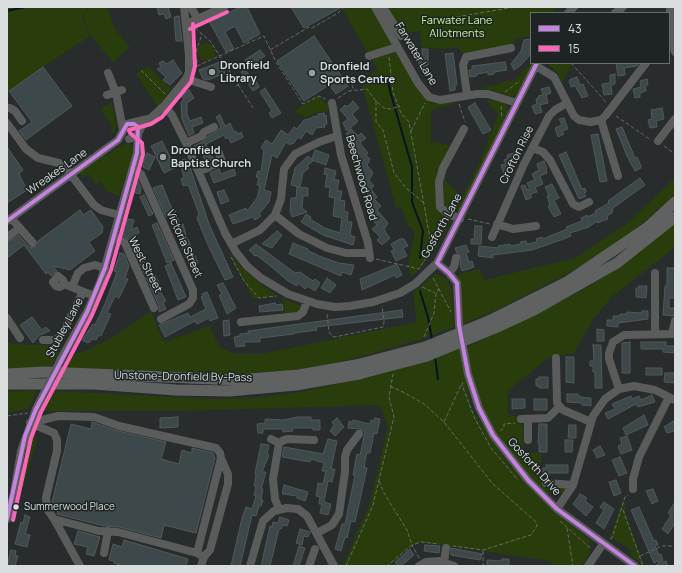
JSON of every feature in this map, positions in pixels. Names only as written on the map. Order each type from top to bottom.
[{"type":"highway","name":"Unstone-Dronfield By-Pass","points":[[7,384],[87,384],[229,391],[296,385],[357,369],[427,356],[492,324],[567,282],[642,231],[675,202]]},
{"type":"highway","name":"Unstone-Dronfield By-Pass","points":[[492,324],[541,307],[617,262],[675,217]]},
{"type":"highway","name":"Unstone-Dronfield By-Pass","points":[[7,374],[45,372],[238,380],[357,369]]},
{"type":"street","points":[[184,7],[187,24],[189,68],[186,79],[211,87]]},
{"type":"street","points":[[191,7],[197,18]]},
{"type":"street","points":[[187,24],[197,18],[224,7]]},
{"type":"street","points":[[379,7],[401,36]]},
{"type":"street","name":"Farwater Lane","points":[[379,7],[394,49],[426,94],[440,100],[467,95],[488,94],[499,96],[517,104]]},
{"type":"street","points":[[672,12],[672,48]]},
{"type":"street","points":[[467,95],[463,65],[466,57],[511,48]]},
{"type":"street","points":[[369,56],[394,49]]},
{"type":"street","points":[[535,67],[554,77],[574,116],[579,120],[590,122],[601,120],[611,110],[645,64]]},
{"type":"street","name":"Gosforth Lane","points":[[164,106],[172,115],[199,171],[231,244],[242,260],[261,278],[288,294],[326,306],[350,306],[381,300],[415,284],[437,263],[535,67]]},
{"type":"street","points":[[108,73],[119,92],[119,105],[124,136],[138,146]]},
{"type":"street","name":"Wreakes Lane","points":[[124,136],[134,139],[148,119],[164,106],[186,79]]},
{"type":"street","points":[[107,95],[119,92]]},
{"type":"street","name":"Beechwood Road","points":[[332,103],[337,136],[347,178],[366,237],[369,256]]},
{"type":"street","name":"Crofton Rise","points":[[492,237],[496,224],[549,116],[555,110],[567,103]]},
{"type":"street","points":[[119,105],[138,127],[138,134]]},
{"type":"street","points":[[7,108],[15,111],[22,121]]},
{"type":"street","name":"Wreakes Lane","points":[[9,220],[124,136],[127,124],[148,119]]},
{"type":"street","points":[[658,141],[675,119]]},
{"type":"street","points":[[601,120],[618,176]]},
{"type":"street","points":[[7,122],[29,152],[38,158],[59,163],[72,175],[94,206],[100,210],[119,215]]},
{"type":"street","points":[[186,143],[202,136],[204,132],[214,127]]},
{"type":"street","points":[[460,218],[447,213],[440,207],[439,182],[443,168],[464,129]]},
{"type":"street","name":"Stubley Lane","points":[[7,519],[14,493],[21,451],[30,423],[94,296],[105,268],[133,169],[138,146],[138,134]]},
{"type":"street","points":[[231,244],[260,230],[275,215],[279,208],[282,178],[288,161],[305,147],[337,136]]},
{"type":"street","points":[[532,148],[543,152],[550,160],[573,204],[579,207],[589,202]]},
{"type":"street","points":[[199,171],[222,162],[219,153]]},
{"type":"street","name":"Victoria Street","points":[[133,169],[141,174],[193,290],[192,298],[189,304],[161,319]]},
{"type":"street","points":[[275,215],[298,234],[326,248],[346,253],[369,256]]},
{"type":"street","points":[[9,220],[20,228],[33,243]]},
{"type":"street","points":[[496,224],[513,229],[536,226]]},
{"type":"street","points":[[7,237],[20,228]]},
{"type":"street","name":"West Street","points":[[114,236],[125,244],[154,308]]},
{"type":"street","points":[[449,272],[454,268],[456,258]]},
{"type":"street","name":"Gosforth Drive","points":[[437,263],[449,272],[457,283],[459,325],[464,358],[472,389],[479,408],[493,435],[508,457],[557,509],[635,566]]},
{"type":"street","points":[[94,296],[68,285],[84,268],[95,265],[105,268]]},
{"type":"street","points":[[655,273],[655,334]]},
{"type":"street","points":[[43,340],[54,340],[61,336],[83,292]]},
{"type":"street","points":[[239,322],[298,316],[303,312],[307,301]]},
{"type":"street","points":[[7,318],[20,338]]},
{"type":"street","points":[[619,389],[609,359],[609,353],[613,342],[624,335],[672,334],[675,321]]},
{"type":"street","points":[[556,358],[556,398],[559,407],[591,422]]},
{"type":"street","points":[[557,509],[573,485],[591,422],[600,405],[619,389],[634,386],[645,387],[672,398],[639,457],[633,479],[633,489]]},
{"type":"street","points":[[528,440],[525,419],[548,418],[559,407]]},
{"type":"street","points":[[30,423],[45,418],[58,416],[94,417],[119,426],[216,448],[220,453],[228,474],[228,484],[210,550],[200,555],[118,532],[99,531],[54,519]]},
{"type":"street","points":[[30,423],[54,433],[57,440],[57,451],[45,503],[49,515],[54,519],[80,566]]},
{"type":"street","points":[[317,533],[332,525],[339,514],[346,472],[345,457],[347,450],[359,434]]},
{"type":"street","points":[[271,439],[279,444]]},
{"type":"street","points":[[279,509],[275,499],[273,480],[279,444],[288,439],[314,440]]},
{"type":"street","points":[[201,566],[200,555],[221,458]]},
{"type":"street","points":[[546,483],[573,485]]},
{"type":"street","points":[[251,564],[263,521],[269,514],[279,509],[293,508],[303,511],[312,523],[334,566]]},
{"type":"street","points":[[104,553],[108,531]]},
{"type":"street","points":[[588,566],[603,544]]},
{"type":"street","points":[[442,563],[446,546]]},
{"type":"street","points":[[309,566],[315,549]]},
{"type":"street","points":[[421,565],[442,563],[454,566]]},
{"type":"path","points":[[270,50],[309,27],[321,24],[335,16],[344,7]]},
{"type":"path","points":[[421,23],[515,7]]},
{"type":"path","points":[[187,24],[202,33],[210,41],[253,108]]},
{"type":"path","points":[[197,66],[196,54],[202,33]]},
{"type":"path","points":[[189,68],[221,57],[264,36],[276,62],[303,104],[319,96],[332,103],[349,91],[367,88],[376,101],[384,108],[391,109],[400,106]]},
{"type":"path","points":[[369,256],[419,269],[432,249],[409,122],[401,113],[400,106],[393,92],[389,57],[394,49]]},
{"type":"path","points":[[573,64],[611,110],[648,140],[658,141],[675,154]]},
{"type":"path","points":[[499,96],[535,67]]},
{"type":"path","points":[[141,70],[170,98]]},
{"type":"path","points":[[236,86],[244,81]]},
{"type":"path","points":[[352,85],[354,90]]},
{"type":"path","points":[[410,131],[423,104],[433,98]]},
{"type":"path","points":[[376,101],[376,122],[383,130],[394,173],[406,188],[423,203]]},
{"type":"path","points":[[458,102],[465,121],[464,129]]},
{"type":"path","points":[[460,218],[496,224]]},
{"type":"path","points":[[432,276],[440,288],[453,317]]},
{"type":"path","points":[[415,284],[436,294]]},
{"type":"path","points":[[427,330],[434,313],[436,294],[440,288]]},
{"type":"path","points":[[326,306],[329,332],[330,335],[335,337],[383,327],[384,322],[381,300]]},
{"type":"path","points":[[346,566],[373,505],[379,481],[394,417],[389,397],[390,386],[395,370]]},
{"type":"path","points":[[444,422],[462,385]]},
{"type":"path","points":[[387,566],[412,545],[421,542],[483,550],[530,535],[537,526],[536,522],[492,483],[444,422],[424,404],[406,393],[390,386]]},
{"type":"path","points":[[7,416],[35,412]]},
{"type":"path","points":[[502,430],[504,424],[519,423],[525,419]]},
{"type":"path","points":[[379,481],[382,485],[384,493],[407,530],[421,565]]},
{"type":"path","points":[[614,533],[625,497],[633,489]]},
{"type":"path","points":[[622,509],[643,566]]},
{"type":"path","points":[[567,527],[573,566]]},
{"type":"path","points":[[639,556],[662,546],[675,546]]},
{"type":"path","points":[[483,550],[483,566]]},
{"type":"green space","points":[[7,7],[88,7],[82,18],[90,36],[7,91]]},
{"type":"green space","points":[[90,7],[107,7],[115,29],[130,47],[113,62],[91,36],[83,17]]},
{"type":"green space","name":"Farwater Lane Allotments","points":[[341,7],[555,7],[555,12],[530,12],[530,35],[514,40],[514,44],[471,52],[463,55],[458,47],[442,49],[421,47],[420,31],[409,33],[393,45],[424,96],[431,103],[439,104],[454,102],[454,104],[431,110],[431,142],[450,145],[437,175],[436,196],[452,218],[434,251],[411,278],[408,265],[415,233],[408,224],[401,207],[396,208],[361,80],[378,70]]},
{"type":"green space","points":[[206,43],[212,46],[215,52],[212,58],[206,61],[200,58],[197,52],[200,46]]},
{"type":"green space","points":[[530,63],[534,64],[520,91],[516,95],[512,96],[492,90],[478,89],[516,79]]},
{"type":"green space","points":[[548,64],[570,64],[571,67],[562,82],[558,74]]},
{"type":"green space","points":[[148,66],[171,89],[158,107],[136,74]]},
{"type":"green space","points":[[319,95],[324,103],[328,103],[328,111],[315,113],[305,118],[294,111]]},
{"type":"green space","points":[[485,98],[506,104],[508,110],[507,116],[462,207],[458,210],[452,210],[447,208],[444,202],[444,179],[462,197],[479,164],[498,115]]},
{"type":"green space","points":[[112,102],[116,123],[114,134],[110,130],[113,127],[100,109]]},
{"type":"green space","points":[[125,143],[131,145],[134,149],[134,154],[119,196],[107,191],[101,182],[96,185],[89,174],[83,178],[80,173]]},
{"type":"green space","points":[[675,178],[675,194],[644,222],[612,247],[578,268],[496,310],[463,324],[461,289],[457,275],[479,269],[484,280],[575,258],[625,225]]},
{"type":"green space","points":[[675,222],[675,247],[612,297],[593,319],[574,353],[549,357],[508,391],[508,415],[518,416],[519,424],[523,426],[523,451],[541,454],[541,483],[569,487],[565,494],[546,493],[521,467],[492,427],[478,399],[466,348],[583,290],[626,262]]},
{"type":"green space","points":[[226,246],[239,265],[264,287],[278,296],[253,299]]},
{"type":"green space","points":[[435,274],[446,278],[451,288],[454,327],[421,339],[332,364],[286,371],[235,374],[65,368],[71,355],[87,350],[111,338],[151,311],[164,342],[209,326],[220,347],[234,354],[261,354],[417,322],[413,293]]},
{"type":"green space","points":[[282,298],[301,306],[299,312],[285,314]]},
{"type":"green space","points":[[7,343],[54,345],[61,348],[50,368],[7,369]]},
{"type":"green space","points":[[460,348],[470,402],[474,413],[491,439],[507,462],[536,493],[568,523],[590,540],[590,554],[581,566],[552,566],[551,561],[421,542],[412,545],[389,566],[337,566],[336,564],[344,564],[370,503],[388,427],[380,405],[181,411],[44,411],[53,391],[213,399],[252,398],[296,393],[382,374]]},
{"type":"green space","points":[[37,390],[29,409],[7,413],[7,392]]},
{"type":"green space","points":[[37,438],[23,489],[23,476],[29,444],[31,439]]},
{"type":"green space","points":[[623,501],[626,503],[625,512],[644,565],[631,556],[631,550],[610,537]]},
{"type":"building","points":[[157,7],[168,7],[171,17],[166,19],[164,14],[159,15]]},
{"type":"building","points":[[241,7],[247,7],[260,34],[244,43],[235,26],[225,32],[234,49],[226,52],[209,21]]},
{"type":"building","points":[[291,7],[342,7],[304,28]]},
{"type":"building","points":[[179,16],[182,41],[176,41],[174,17]]},
{"type":"building","name":"Dronfield Sports Centre","points":[[314,36],[348,86],[336,94],[329,85],[304,101],[277,61]]},
{"type":"building","points":[[530,39],[529,56],[514,70],[511,64],[521,51],[524,40]]},
{"type":"building","points":[[422,49],[428,49],[428,65],[426,65],[426,68],[419,68],[419,61],[422,61]]},
{"type":"building","points":[[260,50],[265,56],[249,67],[245,60]]},
{"type":"building","points":[[453,53],[457,85],[455,85],[455,90],[450,91],[445,54]]},
{"type":"building","points":[[173,60],[182,73],[170,85],[163,80],[166,77],[157,69],[161,67],[159,63],[163,61],[167,64]]},
{"type":"building","name":"Dronfield Library","points":[[220,62],[225,73],[208,80],[203,79],[199,70]]},
{"type":"building","points":[[505,62],[507,70],[494,72],[494,74],[488,75],[488,72],[477,74],[477,76],[470,77],[469,70],[472,70],[472,66]]},
{"type":"building","points":[[616,64],[638,64],[637,66],[624,68],[625,75],[618,76]]},
{"type":"building","points":[[43,67],[72,106],[26,140],[19,131],[32,122],[9,91]]},
{"type":"building","points":[[245,69],[254,83],[256,81],[259,87],[253,91],[241,72]]},
{"type":"building","points":[[615,74],[615,84],[611,85],[612,94],[604,95],[602,84],[610,83],[610,75]]},
{"type":"building","points":[[577,77],[580,85],[583,84],[588,96],[582,98],[575,86],[571,87],[569,80]]},
{"type":"building","points":[[647,79],[648,85],[645,85],[646,91],[640,93],[640,97],[635,98],[633,89],[641,87],[640,81]]},
{"type":"building","points":[[549,87],[551,93],[546,95],[548,103],[540,105],[542,112],[535,114],[532,106],[537,104],[536,99],[539,98],[538,96],[543,95],[541,89]]},
{"type":"building","points":[[265,88],[281,113],[272,118],[269,113],[272,111],[260,92]]},
{"type":"building","points":[[189,90],[194,98],[187,103],[187,114],[190,121],[201,117],[203,123],[192,127],[194,133],[189,136],[182,119],[181,102],[184,100],[181,96]]},
{"type":"building","points":[[353,101],[359,108],[352,114],[358,121],[347,131],[343,123],[348,119],[340,110],[345,105],[347,107]]},
{"type":"building","points":[[475,103],[491,130],[483,134],[468,107]]},
{"type":"building","points":[[662,108],[664,119],[656,121],[657,127],[650,128],[648,120],[652,119],[651,110]]},
{"type":"building","points":[[324,113],[324,116],[326,115],[327,124],[324,124],[325,127],[316,128],[312,135],[306,131],[301,139],[298,137],[293,144],[291,143],[290,145],[286,142],[277,158],[272,155],[264,190],[271,192],[269,202],[259,214],[261,216],[255,220],[253,217],[233,224],[229,215],[246,208],[247,211],[257,198],[260,186],[257,185],[259,178],[256,177],[258,171],[261,172],[264,150],[261,148],[266,140],[272,144],[281,130],[288,135],[294,127],[297,129],[304,120]]},
{"type":"building","points":[[220,115],[225,126],[230,123],[234,132],[236,131],[238,134],[241,132],[243,137],[231,143],[228,137],[226,139],[224,135],[206,144],[211,157],[214,159],[206,163],[200,147],[200,151],[197,152],[194,146],[204,141],[208,136],[221,127],[216,117]]},
{"type":"building","points":[[564,118],[568,129],[562,131],[564,134],[558,137],[555,128],[562,125],[559,119]]},
{"type":"building","points":[[622,127],[635,158],[637,157],[641,166],[641,168],[635,171],[616,129]]},
{"type":"building","points":[[351,129],[358,136],[361,133],[366,138],[360,143],[368,153],[366,155],[370,159],[367,165],[373,173],[369,180],[374,186],[371,189],[377,197],[374,199],[381,206],[377,210],[388,223],[384,230],[390,238],[382,245],[377,240],[380,237],[372,229],[377,225],[371,218],[375,215],[368,208],[372,205],[365,198],[369,195],[362,187],[365,184],[359,177],[363,173],[356,166],[360,163],[353,155],[357,150],[346,134]]},
{"type":"building","points":[[598,134],[607,181],[600,182],[591,135]]},
{"type":"building","points":[[162,141],[173,163],[185,159],[188,161],[209,224],[233,277],[225,280],[208,245],[197,218],[199,214],[189,187],[187,185],[183,186],[181,179],[184,178],[181,165],[164,173],[151,146]]},
{"type":"building","points":[[7,147],[23,170],[19,174],[27,190],[7,203]]},
{"type":"building","points":[[315,150],[329,155],[326,165],[312,160],[313,161],[307,166],[309,168],[303,173],[300,187],[291,185],[295,168],[308,156],[312,159]]},
{"type":"building","points":[[566,152],[582,189],[585,188],[586,192],[584,193],[586,196],[579,199],[559,155]]},
{"type":"building","points":[[147,153],[155,157],[149,170],[141,166]]},
{"type":"building","points":[[514,153],[517,162],[507,166],[509,173],[504,174],[501,165],[506,164],[504,160],[508,158],[507,155]]},
{"type":"building","points":[[544,161],[547,173],[540,176],[543,184],[535,187],[537,192],[531,194],[531,198],[526,200],[521,186],[525,185],[527,190],[530,189],[527,183],[535,180],[532,174],[539,170],[537,164]]},
{"type":"building","points":[[325,168],[336,171],[334,180],[339,180],[337,191],[342,191],[340,200],[345,201],[344,211],[348,212],[347,222],[352,222],[350,235],[355,237],[353,245],[323,235],[301,222],[306,214],[311,217],[310,219],[325,228],[340,233],[342,218],[333,216],[335,198],[329,197],[330,187],[325,187],[327,175],[324,174]]},
{"type":"building","points":[[219,169],[221,174],[234,169],[236,175],[214,183],[210,173]]},
{"type":"building","points":[[136,177],[141,188],[140,194],[132,192]]},
{"type":"building","points":[[640,178],[645,185],[613,208],[612,213],[607,216],[608,219],[597,223],[597,221],[589,227],[570,233],[571,236],[532,250],[493,255],[493,258],[478,256],[479,246],[499,248],[498,246],[510,244],[511,246],[521,244],[520,242],[526,241],[527,244],[537,242],[536,239],[542,237],[543,239],[567,229],[566,227],[582,221],[581,218],[596,213],[595,211],[609,203],[608,201]]},
{"type":"building","points":[[552,184],[559,198],[554,200],[561,214],[554,217],[548,206],[550,205],[547,196],[549,195],[545,187]]},
{"type":"building","points":[[162,185],[172,209],[174,208],[180,225],[183,224],[198,263],[196,264],[198,269],[192,271],[169,216],[166,217],[153,188]]},
{"type":"building","points":[[297,187],[308,188],[308,196],[303,196],[302,208],[307,212],[292,217],[290,211],[291,198],[296,198]]},
{"type":"building","points":[[224,190],[229,201],[221,204],[217,192]]},
{"type":"building","points":[[144,195],[153,214],[149,216],[140,197]]},
{"type":"building","points":[[80,210],[83,215],[91,210],[103,227],[102,233],[89,242],[95,251],[70,270],[53,266],[57,271],[51,276],[48,272],[46,274],[24,245],[7,258],[7,242],[19,235],[29,247],[34,248],[38,245],[38,241]]},
{"type":"building","points":[[127,219],[134,220],[131,230],[137,227],[139,233],[135,235],[135,240],[140,252],[144,256],[152,276],[155,275],[160,285],[157,286],[166,301],[163,302],[166,309],[159,312],[159,306],[130,241],[121,234]]},
{"type":"building","points":[[157,223],[174,260],[167,263],[152,225]]},
{"type":"building","points":[[475,226],[482,226],[481,244],[471,244],[471,239],[474,239]]},
{"type":"building","points":[[277,231],[282,235],[272,248],[262,244]]},
{"type":"building","points":[[400,239],[404,239],[408,246],[403,248],[407,256],[396,261],[391,251],[394,250],[391,244]]},
{"type":"building","points":[[293,243],[308,249],[308,251],[316,255],[339,263],[354,265],[351,275],[342,272],[341,276],[289,254]]},
{"type":"building","points":[[256,244],[295,273],[300,272],[313,281],[315,279],[320,283],[315,291],[307,286],[305,289],[298,283],[297,286],[288,281],[268,264],[256,255],[255,256],[249,250]]},
{"type":"building","points":[[466,245],[469,252],[466,253],[469,262],[472,261],[474,267],[462,271],[460,265],[461,257],[455,248]]},
{"type":"building","points":[[120,253],[124,254],[129,266],[125,278],[128,279],[119,298],[115,296],[107,313],[111,314],[101,336],[99,335],[96,340],[93,339],[88,343],[82,340],[93,324],[95,325],[105,304],[117,272],[114,271]]},
{"type":"building","points":[[171,263],[186,297],[178,300],[165,266]]},
{"type":"building","points":[[397,264],[402,275],[396,278],[395,275],[362,290],[360,279]]},
{"type":"building","points":[[667,268],[675,268],[675,298],[669,298],[669,308],[675,308],[674,316],[663,315],[665,286],[667,286]]},
{"type":"building","points":[[327,278],[336,285],[330,293],[321,288]]},
{"type":"building","points":[[223,283],[236,308],[227,314],[219,295],[222,294],[217,285]]},
{"type":"building","points":[[639,286],[647,286],[646,298],[636,297],[636,288],[639,288]]},
{"type":"building","points":[[207,292],[218,318],[210,321],[209,318],[197,324],[195,321],[165,337],[159,325],[188,313],[190,317],[206,309],[201,297],[203,296],[202,294]]},
{"type":"building","points":[[275,303],[276,305],[282,304],[283,310],[260,312],[259,306]]},
{"type":"building","points":[[402,310],[403,317],[316,327],[317,330],[260,338],[260,342],[244,342],[245,346],[236,347],[234,337],[240,336],[240,334],[249,333],[248,331]]},
{"type":"building","points":[[642,311],[648,311],[648,319],[618,323],[618,327],[607,326],[607,320],[613,320],[613,316],[627,314],[627,312],[642,313]]},
{"type":"building","points":[[32,317],[42,330],[46,327],[50,331],[40,335],[33,343],[20,325]]},
{"type":"building","points":[[229,320],[230,335],[224,336],[223,321]]},
{"type":"building","points":[[597,329],[604,330],[604,341],[597,341]]},
{"type":"building","points":[[630,342],[630,373],[622,373],[622,343]]},
{"type":"building","points":[[641,342],[666,342],[666,346],[675,346],[675,353],[663,352],[663,349],[641,349]]},
{"type":"building","points":[[593,345],[601,345],[602,388],[595,388],[595,372],[593,372],[593,366],[590,366],[590,361],[594,361]]},
{"type":"building","points":[[566,357],[574,357],[574,383],[566,382]]},
{"type":"building","points":[[646,368],[662,368],[662,375],[646,375]]},
{"type":"building","points":[[665,373],[675,373],[675,383],[664,382]]},
{"type":"building","points":[[539,377],[548,377],[548,388],[539,388],[539,386],[536,386],[536,379],[539,379]]},
{"type":"building","points":[[567,394],[578,394],[580,397],[591,398],[591,406],[582,405],[582,403],[567,402]]},
{"type":"building","points":[[652,395],[655,402],[638,407],[636,404],[608,419],[605,413],[615,409],[612,404],[631,396],[632,399],[639,396],[641,400]]},
{"type":"building","points":[[512,399],[525,399],[525,408],[512,409]]},
{"type":"building","points":[[534,399],[547,399],[547,410],[534,410]]},
{"type":"building","points":[[644,415],[648,425],[626,435],[623,428]]},
{"type":"building","points":[[178,417],[178,427],[160,428],[160,418]]},
{"type":"building","points":[[298,417],[311,417],[311,420],[320,420],[320,430],[313,430],[313,428],[292,428],[293,431],[283,432],[283,429],[263,429],[263,433],[258,433],[257,424],[265,423],[265,419],[283,420]]},
{"type":"building","points":[[337,418],[344,427],[335,436],[330,431],[334,425],[332,422]]},
{"type":"building","points":[[375,418],[380,419],[377,434],[374,433],[370,453],[367,453],[365,461],[364,467],[367,468],[355,522],[351,521],[347,538],[345,537],[341,551],[335,549],[342,524],[345,524],[355,475],[353,475],[357,454],[360,455],[365,432],[360,429],[348,428],[349,421],[352,422],[353,420],[370,424],[371,420],[374,421]]},
{"type":"building","points":[[675,420],[675,434],[674,431],[667,433],[664,427]]},
{"type":"building","points":[[92,422],[118,431],[166,442],[161,459],[179,464],[182,450],[192,453],[192,448],[213,453],[215,458],[196,533],[164,525],[161,538],[119,527],[104,526],[57,514],[59,504],[52,502],[71,424],[91,429]]},
{"type":"building","points":[[539,424],[547,424],[547,452],[539,452]]},
{"type":"building","points":[[569,425],[576,425],[576,438],[568,438]]},
{"type":"building","points":[[627,436],[632,450],[621,454],[618,446],[622,444],[620,438]]},
{"type":"building","points":[[328,439],[337,441],[331,469],[335,469],[332,482],[328,481],[324,502],[331,504],[328,515],[320,513],[322,504],[319,504],[320,497],[316,496],[318,483],[323,484],[326,471],[322,471],[324,463],[311,459],[310,462],[282,457],[284,447],[323,454]]},
{"type":"building","points":[[565,440],[573,440],[572,452],[565,452]]},
{"type":"building","points":[[261,444],[269,445],[267,454],[269,455],[262,472],[266,472],[261,489],[263,489],[261,499],[263,500],[261,506],[259,506],[256,516],[252,515],[240,566],[231,566],[242,518],[246,507],[252,509],[256,496],[254,495],[256,486],[254,486],[256,476],[255,473]]},
{"type":"building","points":[[600,446],[605,455],[597,458],[593,450]]},
{"type":"building","points":[[620,457],[627,473],[619,476],[612,460]]},
{"type":"building","points":[[546,465],[568,465],[568,473],[549,473],[549,475],[543,475],[543,468],[546,468]]},
{"type":"building","points":[[616,480],[621,493],[614,496],[609,482]]},
{"type":"building","points":[[284,485],[308,492],[305,501],[297,498],[297,496],[282,494]]},
{"type":"building","points":[[653,489],[658,501],[652,504],[646,491]]},
{"type":"building","points":[[580,494],[587,498],[585,501],[593,507],[586,516],[573,504]]},
{"type":"building","points":[[604,502],[614,509],[604,529],[596,523],[604,510],[600,507]]},
{"type":"building","points":[[675,502],[675,523],[668,534],[662,529],[671,515],[668,513]]},
{"type":"building","points":[[639,507],[654,541],[656,540],[658,545],[655,546],[659,555],[661,554],[663,562],[666,561],[668,566],[654,566],[659,564],[658,561],[654,563],[631,510]]},
{"type":"building","points":[[25,515],[30,517],[25,534],[30,535],[27,547],[15,544],[21,522],[23,523]]},
{"type":"building","points":[[280,517],[289,520],[287,526],[283,525],[281,529],[279,529],[270,566],[261,566],[270,526],[272,527],[273,522],[278,523]]},
{"type":"building","points":[[300,529],[310,532],[308,537],[304,536],[302,545],[296,543]]},
{"type":"building","points":[[78,531],[100,537],[94,556],[86,554],[88,547],[74,544]]},
{"type":"building","points":[[124,540],[188,559],[186,566],[123,566],[114,563],[114,561],[109,560],[113,544],[122,547]]},
{"type":"building","points":[[425,545],[440,546],[439,553],[424,551]]},
{"type":"building","points":[[299,546],[305,548],[299,566],[293,566]]},
{"type":"building","points":[[451,548],[482,554],[480,560],[451,555]]},
{"type":"building","points":[[410,549],[414,555],[401,566],[398,566],[395,562]]},
{"type":"building","points":[[11,550],[16,551],[15,555],[18,556],[15,566],[7,566]]},
{"type":"building","points":[[502,559],[509,559],[509,566],[487,566],[487,560],[502,561]]},
{"type":"waterway","points":[[7,11],[25,7]]},
{"type":"waterway","points":[[388,78],[390,91],[412,167],[412,202],[423,231],[420,258]]},
{"type":"waterway","points":[[420,291],[428,317],[432,340]]},
{"type":"waterway","points":[[435,356],[438,379]]},
{"type":"transit line","name":"15","points":[[190,29],[227,12]]},
{"type":"transit line","name":"15","points":[[13,520],[31,438],[41,412],[92,315],[111,270],[143,154],[142,143],[130,133],[129,130],[151,124],[162,117],[191,82],[195,66],[193,24]]},
{"type":"transit line","name":"43","points":[[437,263],[536,64]]},
{"type":"transit line","name":"43","points":[[7,221],[118,140],[127,124],[134,124],[138,127],[137,153],[105,268],[87,312],[36,409],[25,436],[7,519]]},
{"type":"transit line","name":"43","points":[[437,263],[449,273],[457,283],[459,325],[468,374],[479,408],[493,435],[528,480],[557,509],[635,566]]},
{"type":"place","name":"Dronfield Library","points":[[212,72]]},
{"type":"place","name":"Dronfield Sports Centre","points":[[312,73]]},
{"type":"place","name":"Dronfield Baptist Church","points":[[163,157]]},
{"type":"place","name":"Summerwood Place","points":[[16,507]]}]
